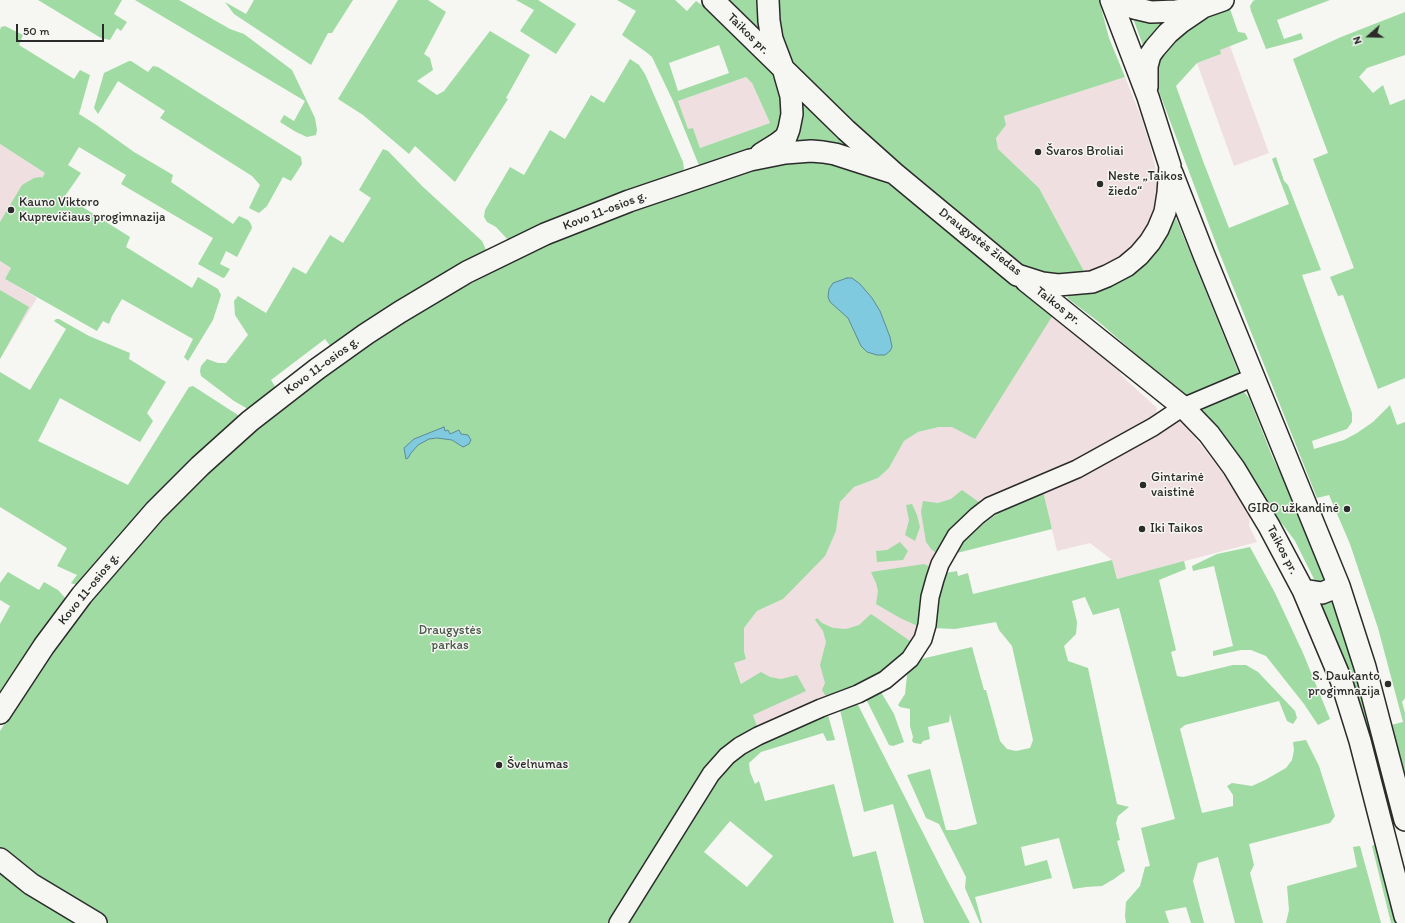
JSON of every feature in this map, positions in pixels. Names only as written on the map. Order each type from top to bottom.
[{"type":"main road","name":"Taikos pr.","points":[[713,0],[783,68]]},
{"type":"main road","name":"Draugystės žiedas","points":[[768,0],[772,39],[783,68],[846,130],[894,173],[1017,275],[1042,283],[1058,285],[1092,282],[1108,276],[1126,266],[1146,247],[1158,229],[1165,212],[1170,166],[1148,97],[1111,0]]},
{"type":"main road","points":[[1120,0],[1134,8],[1151,12],[1203,8]]},
{"type":"main road","points":[[1148,97],[1146,66],[1150,55],[1155,48],[1164,37],[1181,22],[1203,8],[1223,0]]},
{"type":"main road","name":"Kovo 11-osios g.","points":[[750,160],[778,144],[786,137],[789,129],[792,105],[783,68]]},
{"type":"main road","name":"Kovo 11-osios g.","points":[[0,714],[44,646],[82,595],[155,511],[200,466],[250,421],[321,365],[366,334],[435,291],[468,272],[588,216],[750,160],[785,153],[811,151],[835,154],[894,173]]},
{"type":"main road","points":[[1170,166],[1204,255],[1339,586],[1365,667],[1405,820]]},
{"type":"main road","name":"Taikos pr.","points":[[1017,275],[1086,328],[1183,407],[1209,434],[1234,468],[1269,526],[1303,590],[1341,680],[1354,719],[1405,916]]},
{"type":"main road","points":[[1303,590],[1322,593],[1339,586]]},
{"type":"main road","points":[[0,859],[32,884],[96,923]]},
{"type":"street","points":[[618,923],[711,774],[727,756],[740,746],[758,736],[821,708],[858,694],[885,680],[910,659],[923,639],[927,625],[930,597],[934,579],[940,564],[956,536],[976,516],[990,506],[1077,470],[1153,427],[1183,407],[1254,377]]},
{"type":"shaded area","points":[[1230,46],[1269,153],[1234,166],[1197,63],[1221,54],[1219,50]]},
{"type":"shaded area","points":[[746,77],[752,83],[770,123],[700,148],[693,128],[688,130],[678,101]]},
{"type":"shaded area","points":[[1125,77],[1141,117],[1150,145],[1158,179],[1157,209],[1151,228],[1124,258],[1086,275],[1039,188],[998,149],[996,138],[1006,125],[1004,116]]},
{"type":"shaded area","name":"Kauno Viktoro Kuprevičiaus progimnazija","points":[[0,144],[45,173],[0,242]]},
{"type":"shaded area","points":[[0,261],[11,268],[5,279],[37,298],[0,359]]},
{"type":"shaded area","points":[[1053,315],[1114,363],[1123,377],[1157,408],[1156,414],[1072,467],[970,513],[921,631],[895,667],[758,729],[734,663],[746,658],[744,651],[744,628],[757,611],[783,599],[836,531],[840,502],[854,487],[878,478],[889,468],[904,441],[918,432],[939,427],[952,427]]},
{"type":"shaded area","points":[[1180,420],[1224,475],[1250,515],[1249,526],[1257,542],[1117,579],[1112,560],[1090,543],[1057,551],[1043,491]]},
{"type":"green space","points":[[38,0],[122,0],[114,14],[127,22],[121,31],[117,28],[110,40],[101,38]]},
{"type":"green space","points":[[135,0],[179,0],[230,29],[244,34],[292,70],[315,118],[317,130],[316,135],[307,137],[280,122],[284,115],[294,121],[305,101]]},
{"type":"green space","points":[[254,0],[353,0],[332,33],[328,33],[311,65],[234,14],[225,2],[246,14]]},
{"type":"green space","points":[[398,0],[428,0],[446,12],[424,54],[430,58],[433,70],[417,81],[437,95],[444,91],[490,31],[530,55],[506,98],[508,99],[455,182],[415,146],[409,154],[363,115],[338,99]]},
{"type":"green space","points":[[516,0],[538,0],[576,24],[556,54],[520,31],[534,10]]},
{"type":"green space","points":[[617,0],[675,0],[687,11],[696,1],[719,17],[778,77],[784,92],[783,129],[767,144],[700,168],[673,101],[652,57],[622,35],[636,11]],"holes":[[[719,45],[729,73],[678,91],[669,63]],[[746,77],[752,83],[770,123],[700,148],[693,128],[688,129],[678,101]]]},
{"type":"green space","points":[[729,0],[760,0],[760,32]]},
{"type":"green space","points":[[778,0],[1099,0],[1109,38],[1125,77],[1004,116],[1006,125],[996,138],[998,149],[1039,188],[1086,275],[1065,277],[1018,267],[865,133],[797,70],[784,45],[778,11]]},
{"type":"green space","points":[[1255,0],[1330,0],[1277,20],[1284,39],[1301,33],[1303,39],[1266,49],[1251,11],[1250,6]]},
{"type":"green space","points":[[1230,9],[1238,32],[1245,33],[1248,39],[1220,50],[1221,54],[1197,63],[1176,86],[1229,228],[1289,204],[1272,159],[1276,157],[1284,181],[1288,185],[1321,270],[1302,275],[1352,413],[1352,422],[1347,429],[1312,441],[1314,449],[1344,440],[1357,433],[1373,422],[1390,405],[1397,425],[1405,422],[1405,698],[1402,702],[1405,713],[1405,784],[1391,725],[1403,722],[1378,628],[1350,544],[1329,495],[1317,498],[1218,249],[1154,78],[1154,67],[1178,33],[1191,22]]},
{"type":"green space","points":[[1405,12],[1405,55],[1367,68],[1359,77],[1373,93],[1383,85],[1390,105],[1405,99],[1405,378],[1378,389],[1343,295],[1338,296],[1330,277],[1354,268],[1313,159],[1328,153],[1293,59],[1341,37]]},
{"type":"green space","points":[[1135,16],[1175,17],[1145,51],[1134,21]]},
{"type":"green space","points":[[5,26],[23,35],[19,45],[74,79],[80,70],[90,75],[79,114],[134,152],[173,175],[171,182],[233,224],[239,216],[248,220],[251,224],[252,228],[237,257],[226,251],[220,264],[230,269],[223,278],[198,264],[213,238],[121,184],[126,175],[79,147],[68,165],[81,173],[65,196],[130,237],[126,247],[192,288],[198,277],[218,289],[221,295],[213,320],[188,361],[184,357],[193,339],[122,299],[109,324],[103,321],[97,331],[5,279],[11,268],[0,261],[0,222],[22,185],[34,178],[42,178],[45,173],[0,144],[0,30],[1,27]]},
{"type":"green space","points":[[630,59],[639,65],[645,74],[683,162],[684,169],[679,174],[512,241],[508,240],[496,227],[487,222],[484,217],[485,210],[510,167],[524,175],[550,130],[565,139],[591,95],[604,103]]},
{"type":"green space","points":[[129,61],[148,72],[153,66],[158,67],[301,157],[302,164],[291,181],[283,177],[267,206],[259,213],[249,208],[260,185],[252,176],[160,118],[165,111],[118,81],[98,114],[94,108],[104,73]]},
{"type":"green space","points":[[800,99],[848,148],[799,145],[793,138]]},
{"type":"green space","points":[[383,149],[388,151],[422,186],[482,241],[487,252],[331,347],[325,339],[271,380],[276,388],[248,409],[234,401],[201,376],[200,371],[201,366],[207,359],[218,363],[226,363],[248,335],[235,315],[234,301],[238,296],[266,313],[293,267],[306,274],[330,235],[343,243],[371,198],[359,190]]},
{"type":"green space","name":"Draugystės parkas","points":[[830,159],[869,174],[894,187],[1053,315],[975,439],[952,427],[939,427],[918,432],[904,441],[889,468],[878,478],[854,487],[840,502],[836,531],[825,556],[783,599],[757,611],[744,628],[744,651],[746,659],[734,663],[741,684],[761,672],[770,677],[781,679],[797,675],[806,691],[753,715],[758,729],[742,738],[611,923],[108,923],[48,886],[0,848],[0,731],[32,680],[97,593],[178,503],[245,438],[313,384],[393,327],[529,253],[614,217],[767,164]]},
{"type":"green space","points":[[1176,218],[1240,376],[1186,398],[1100,323],[1067,298],[1069,296],[1098,291],[1119,282],[1140,269],[1158,249]]},
{"type":"green space","points":[[0,290],[29,307],[0,359]]},
{"type":"green space","points":[[59,319],[89,336],[130,353],[129,359],[166,382],[147,413],[153,421],[140,442],[60,398],[38,441],[128,485],[189,387],[193,386],[241,417],[79,586],[71,583],[77,575],[57,566],[67,548],[0,507],[0,372],[30,390],[66,329],[54,321]]},
{"type":"green space","points":[[1239,389],[1249,398],[1272,456],[1328,582],[1317,585],[1295,541],[1204,415],[1203,410],[1205,404]]},
{"type":"green space","points":[[962,490],[983,505],[939,553],[935,552],[926,542],[921,512],[923,501],[938,503],[951,499]]},
{"type":"green space","points":[[1043,491],[1052,529],[953,554],[962,540],[1001,511]]},
{"type":"green space","points":[[912,504],[920,527],[915,541],[905,535],[909,520],[906,505]]},
{"type":"green space","points":[[900,542],[908,551],[903,560],[877,562],[876,551],[887,550]]},
{"type":"green space","points":[[1250,547],[1275,593],[1303,653],[1330,719],[1318,725],[1304,704],[1266,656],[1251,650],[1241,650],[1213,656],[1213,651],[1233,646],[1214,566],[1193,571],[1192,566],[1217,554]]},
{"type":"green space","points":[[1112,560],[1117,579],[1184,561],[1186,569],[1159,580],[1176,650],[1171,652],[1177,676],[1183,677],[1233,665],[1246,665],[1258,672],[1295,711],[1297,718],[1293,724],[1287,721],[1279,701],[1185,725],[1180,729],[1202,813],[1233,806],[1233,795],[1227,786],[1232,783],[1252,786],[1286,768],[1292,760],[1294,750],[1293,742],[1306,740],[1319,766],[1335,816],[1330,823],[1249,844],[1254,865],[1250,873],[1263,923],[1235,923],[1218,857],[1198,863],[1193,881],[1204,923],[1191,923],[1186,907],[1165,911],[1169,923],[1126,923],[1126,902],[1140,886],[1145,867],[1150,866],[1141,828],[1175,819],[1119,608],[1093,615],[1085,597],[1072,601],[1077,622],[1076,634],[1064,646],[1068,661],[1088,668],[1117,804],[1129,807],[1118,816],[1116,823],[1120,840],[1117,841],[1125,871],[1102,886],[1073,889],[1059,838],[1021,847],[1025,866],[1047,860],[1052,878],[975,897],[982,923],[980,923],[965,888],[966,877],[939,824],[926,818],[907,775],[930,769],[946,830],[955,830],[977,824],[950,714],[949,722],[928,727],[930,739],[923,741],[921,744],[914,743],[912,741],[913,737],[910,726],[910,709],[900,707],[898,705],[905,694],[908,667],[917,660],[972,647],[1000,741],[1007,749],[1016,751],[1030,748],[1033,740],[1012,646],[999,630],[996,622],[955,629],[933,628],[934,611],[945,573],[957,571],[958,576],[968,573],[973,594]]},
{"type":"green space","points":[[924,564],[931,567],[920,627],[900,618],[876,604],[878,591],[871,572]]},
{"type":"green space","points":[[8,572],[39,590],[44,582],[58,590],[67,600],[0,701],[0,624],[10,606],[0,600],[0,583]]},
{"type":"green space","points":[[1333,595],[1353,659],[1377,750],[1372,751],[1359,703],[1317,597]]},
{"type":"green space","points":[[871,614],[913,643],[914,646],[875,681],[830,697],[825,695],[822,690],[825,683],[820,665],[826,642],[823,631],[815,620],[817,618],[822,623],[833,628],[846,629],[859,625]]},
{"type":"green space","points":[[881,692],[894,714],[904,742],[893,746],[889,745],[866,699]]},
{"type":"green space","points":[[857,703],[970,923],[924,923],[893,804],[864,812],[840,710]]},
{"type":"green space","points":[[828,715],[835,740],[827,741],[823,733],[761,752],[749,763],[750,772],[755,784],[759,781],[765,801],[834,784],[853,857],[876,851],[894,923],[624,923],[714,777],[748,749],[795,727]],"holes":[[[730,821],[773,856],[747,887],[704,852]]]},
{"type":"green space","points":[[1376,844],[1396,923],[1391,923],[1372,846]]},
{"type":"green space","points":[[1360,846],[1381,923],[1286,923],[1289,910],[1287,886],[1357,867],[1353,847]]},
{"type":"green space","points":[[0,869],[83,923],[0,923]]},
{"type":"water","points":[[847,278],[852,278],[860,284],[872,298],[880,311],[890,337],[892,347],[885,355],[877,355],[867,352],[861,346],[848,318],[830,302],[828,297],[829,289],[833,283]]},
{"type":"water","points":[[444,427],[445,431],[448,430],[450,434],[459,430],[461,434],[468,435],[471,440],[469,444],[463,447],[452,440],[437,438],[429,439],[418,445],[406,459],[404,448],[414,439]]},
{"type":"place","name":"Švaros Broliai","points":[[1038,152]]},
{"type":"place","name":"Neste „Taikos žiedo“","points":[[1100,184]]},
{"type":"place","name":"Kauno Viktoro Kuprevičiaus progimnazija","points":[[11,210]]},
{"type":"place","name":"Gintarinė vaistinė","points":[[1143,485]]},
{"type":"place","name":"GIRO užkandinė","points":[[1347,509]]},
{"type":"place","name":"Iki Taikos","points":[[1142,529]]},
{"type":"place","name":"S. Daukanto progimnazija","points":[[1388,684]]},
{"type":"place","name":"Švelnumas","points":[[499,765]]}]
